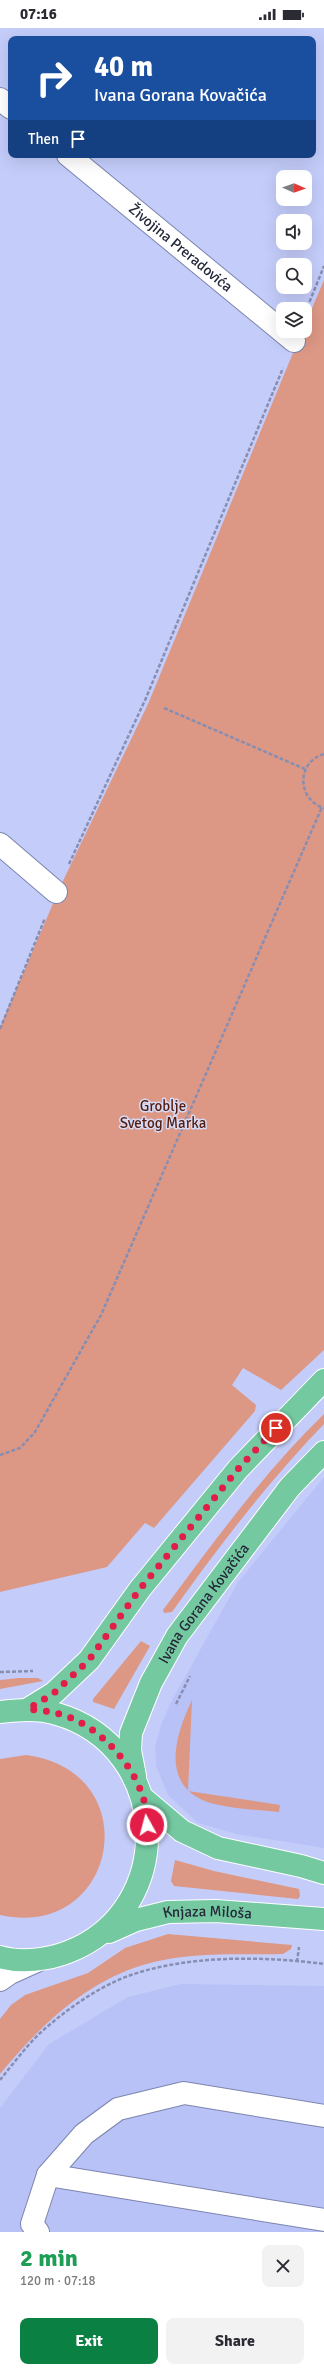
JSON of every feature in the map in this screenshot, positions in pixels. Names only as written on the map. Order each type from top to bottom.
[{"type":"main road","points":[[28,1709],[54,1693],[89,1660],[140,1589],[238,1469],[294,1408],[324,1380]]},
{"type":"main road","name":"Ivana Gorana Kovačića","points":[[135,1777],[130,1750],[131,1733],[151,1683],[177,1636],[290,1487],[324,1452]]},
{"type":"main road","points":[[0,1712],[28,1709],[57,1714],[84,1725],[107,1742],[135,1777],[144,1799],[148,1838],[142,1876],[123,1911],[95,1938],[78,1948],[41,1959],[0,1958]]},
{"type":"main road","points":[[144,1799],[182,1831],[218,1848],[301,1866],[324,1873]]},
{"type":"main road","name":"Knjaza Miloša","points":[[95,1938],[136,1920],[168,1912],[216,1911],[324,1919]]},
{"type":"street","points":[[0,99],[8,106]]},
{"type":"street","name":"Živojina Preradovića","points":[[72,158],[294,341]]},
{"type":"street","points":[[0,844],[56,892]]},
{"type":"street","points":[[0,1980],[10,1973],[41,1959]]},
{"type":"street","points":[[38,2232],[32,2224],[48,2175],[84,2134],[118,2109],[184,2093],[324,2116]]},
{"type":"street","points":[[48,2175],[324,2220]]},
{"type":"path","points":[[310,302],[324,266]]},
{"type":"path","points":[[0,1029],[56,892],[146,698],[294,341]]},
{"type":"path","points":[[164,708],[305,769]]},
{"type":"path","points":[[0,1455],[20,1448],[35,1432],[101,1316],[323,808],[314,804],[304,789],[303,781],[305,769],[314,758],[324,754]]},
{"type":"path","points":[[173,1708],[192,1673]]},
{"type":"path","points":[[297,1962],[300,1947]]},
{"type":"path","points":[[0,2080],[39,2034],[83,1999],[130,1975],[183,1962],[239,1960],[324,1964]]},
{"type":"shaded area","points":[[324,1477],[324,1848],[236,1834],[198,1823],[168,1795],[156,1766],[155,1747],[161,1725],[170,1704],[238,1582]]},
{"type":"shaded area","points":[[181,1984],[324,1986],[324,2232],[0,2232],[0,2108],[49,2044],[128,1997]]},
{"type":"green space","name":"Groblje Svetog Marka","points":[[324,280],[324,1350],[281,1390],[243,1368],[232,1385],[256,1405],[255,1411],[154,1528],[145,1523],[107,1567],[0,1592],[0,1027],[61,885],[148,704],[299,338],[312,338],[312,308]]},
{"type":"green space","points":[[324,1414],[324,1424],[283,1469],[245,1515],[172,1612],[164,1613],[163,1610],[260,1484],[280,1460]]},
{"type":"green space","points":[[141,1641],[150,1646],[114,1709],[93,1702],[93,1699]]},
{"type":"green space","points":[[38,1678],[43,1681],[0,1689],[0,1680]]},
{"type":"green space","points":[[192,1700],[188,1790],[178,1775],[176,1761],[180,1730]]},
{"type":"green space","points":[[26,1755],[65,1768],[90,1790],[103,1820],[103,1851],[93,1880],[71,1903],[40,1916],[0,1915],[0,1759]]},
{"type":"green space","points":[[190,1791],[280,1805],[279,1812],[222,1806],[197,1797]]},
{"type":"green space","points":[[175,1860],[214,1871],[299,1889],[300,1896],[298,1899],[174,1886],[171,1881]]},
{"type":"green space","points":[[168,1934],[292,1945],[291,1949],[283,1954],[212,1955],[177,1958],[143,1965],[122,1973],[101,1983],[64,2009],[30,2040],[0,2074],[0,2019],[11,2005],[25,1995],[88,1973],[125,1948]]},
{"type":"route","points":[[147,1825],[144,1799],[135,1777],[107,1742],[84,1725],[57,1714],[28,1709],[54,1693],[70,1680],[89,1660],[133,1602],[140,1589],[177,1546],[238,1469],[276,1428]]}]
